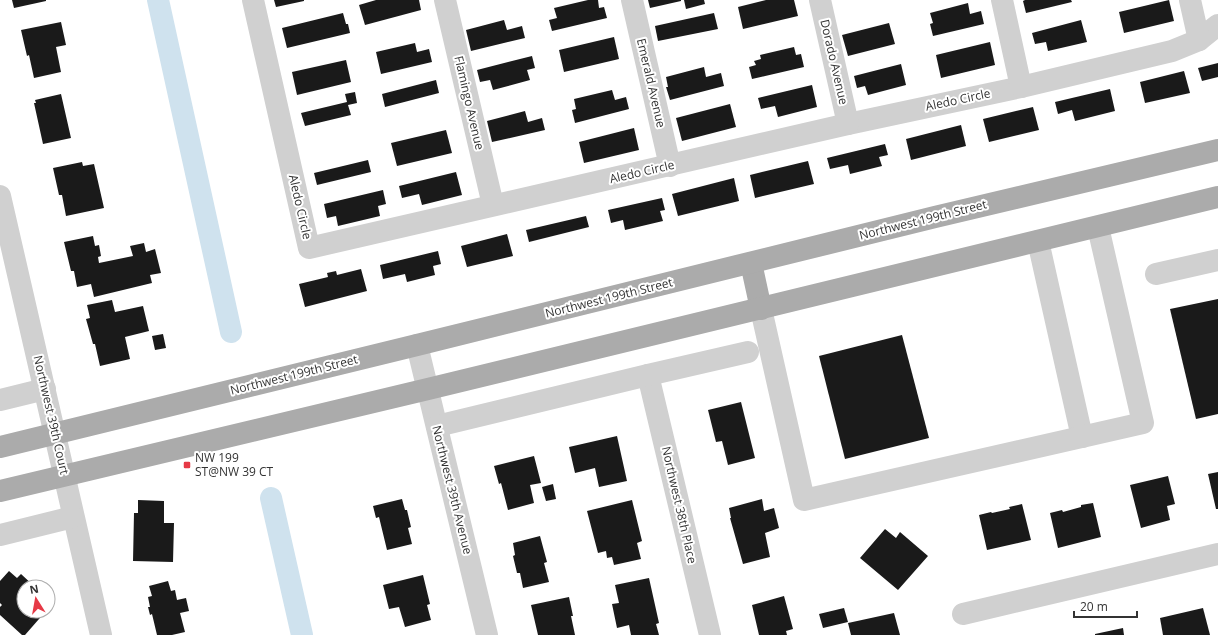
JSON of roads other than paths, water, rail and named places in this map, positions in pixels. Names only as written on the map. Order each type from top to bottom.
[{"type":"main road","name":"Northwest 199th Street","points":[[0,447],[417,346],[935,217],[1218,150]]},
{"type":"main road","points":[[0,491],[428,390],[1218,197]]},
{"type":"main road","points":[[751,263],[761,309]]},
{"type":"street","name":"Aledo Circle","points":[[253,0],[309,248],[848,124],[1021,87],[1172,51],[1199,40],[1218,25]]},
{"type":"street","name":"Flamingo Avenue","points":[[445,0],[493,205]]},
{"type":"street","name":"Emerald Avenue","points":[[632,0],[670,166]]},
{"type":"street","name":"Dorado Avenue","points":[[820,0],[848,124]]},
{"type":"street","points":[[1002,0],[1021,87]]},
{"type":"street","points":[[1190,0],[1199,40]]},
{"type":"street","name":"Northwest 39th Court","points":[[0,196],[101,635]]},
{"type":"street","points":[[761,309],[804,500],[1082,438],[1143,423],[1098,227]]},
{"type":"street","points":[[1038,242],[1082,438]]},
{"type":"street","points":[[1156,274],[1218,260]]},
{"type":"street","name":"Northwest 39th Avenue","points":[[417,346],[487,635]]},
{"type":"street","points":[[437,426],[748,352]]},
{"type":"street","name":"Northwest 38th Place","points":[[648,375],[710,635]]},
{"type":"street","points":[[0,400],[45,389]]},
{"type":"street","points":[[0,535],[73,517]]},
{"type":"street","points":[[963,614],[1218,554]]},
{"type":"waterway","points":[[158,0],[231,332]]},
{"type":"waterway","points":[[271,498],[302,635]]},
{"type":"place","name":"NW 199 ST@NW 39 CT","points":[[187,465]]}]
